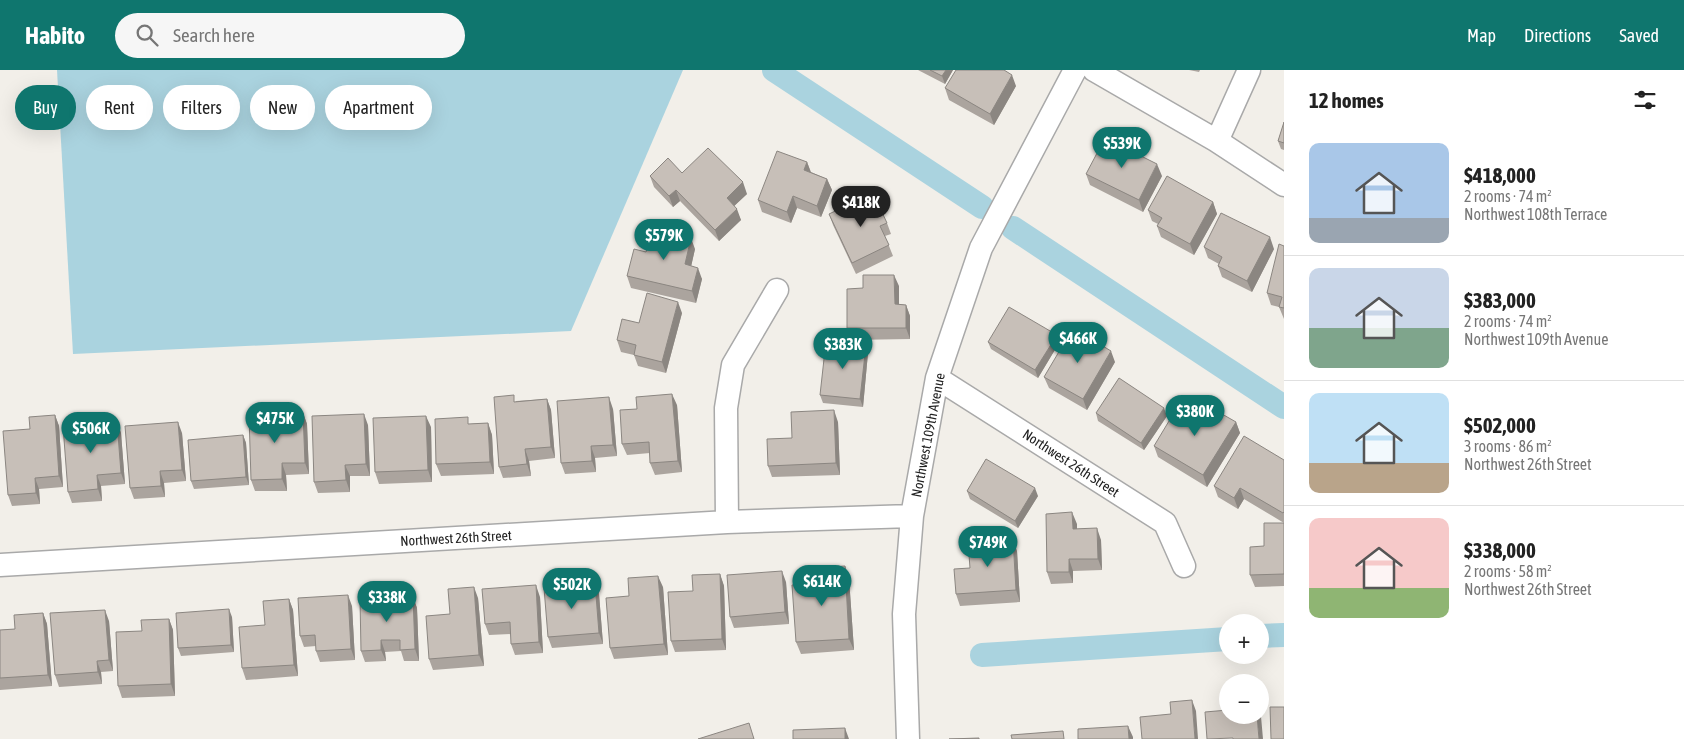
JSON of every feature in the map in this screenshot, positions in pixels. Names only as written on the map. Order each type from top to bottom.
[{"type":"street","name":"Northwest 109th Avenue","points":[[908,739],[904,614],[912,516],[938,378],[981,248],[1075,70]]},
{"type":"street","points":[[1094,70],[1217,141],[1284,185]]},
{"type":"street","points":[[1217,141],[1250,70]]},
{"type":"street","points":[[726,522],[726,408],[734,365],[777,290]]},
{"type":"street","name":"Northwest 26th Street","points":[[938,378],[1165,523],[1184,566]]},
{"type":"street","name":"Northwest 26th Street","points":[[0,565],[726,522],[912,516]]},
{"type":"water","points":[[57,70],[683,70],[571,331],[73,354],[60,130],[76,130],[76,85],[58,85]]},
{"type":"building","points":[[930,70],[946,70],[942,76]]},
{"type":"building","points":[[956,70],[1004,70],[1012,75],[990,114],[945,88]]},
{"type":"building","points":[[1284,122],[1284,143],[1278,141]]},
{"type":"building","points":[[1105,138],[1157,164],[1139,200],[1086,174]]},
{"type":"building","points":[[708,148],[743,182],[727,198],[737,209],[715,230],[676,190],[669,196],[650,176],[668,158],[682,173]]},
{"type":"building","points":[[777,151],[807,162],[804,170],[827,179],[817,206],[793,196],[787,212],[758,200]]},
{"type":"building","points":[[1167,176],[1213,202],[1190,244],[1157,226],[1162,218],[1148,210]]},
{"type":"building","points":[[873,193],[887,223],[880,226],[889,245],[852,263],[829,214]]},
{"type":"building","points":[[1221,213],[1270,237],[1247,281],[1218,266],[1222,257],[1204,247]]},
{"type":"building","points":[[652,229],[691,238],[685,264],[698,268],[692,291],[627,276],[634,249],[646,252]]},
{"type":"building","points":[[1279,244],[1284,246],[1284,308],[1279,307],[1282,297],[1267,293]]},
{"type":"building","points":[[863,275],[894,275],[895,304],[906,305],[906,328],[847,328],[847,289],[863,288]]},
{"type":"building","points":[[647,293],[678,302],[662,362],[634,355],[636,345],[617,340],[622,319],[639,323]]},
{"type":"building","points":[[1009,307],[1057,335],[1035,370],[988,342]]},
{"type":"building","points":[[1073,328],[1111,351],[1083,399],[1044,377]]},
{"type":"building","points":[[826,341],[866,345],[860,399],[820,395]]},
{"type":"building","points":[[1119,378],[1164,408],[1141,443],[1096,413]]},
{"type":"building","points":[[672,394],[678,461],[650,463],[649,442],[622,444],[620,410],[637,409],[636,397]]},
{"type":"building","points":[[514,395],[514,402],[547,399],[551,447],[525,449],[527,464],[499,467],[494,397]]},
{"type":"building","points":[[609,397],[613,445],[591,446],[592,461],[561,463],[557,401]]},
{"type":"building","points":[[1178,406],[1200,419],[1208,406],[1236,422],[1203,475],[1154,446]]},
{"type":"building","points":[[834,410],[836,463],[768,466],[767,439],[792,438],[791,412]]},
{"type":"building","points":[[303,413],[305,463],[282,463],[282,479],[251,480],[249,415]]},
{"type":"building","points":[[364,414],[366,464],[345,465],[346,480],[314,482],[312,416]]},
{"type":"building","points":[[55,415],[59,476],[35,478],[36,493],[8,495],[3,431],[30,429],[29,417]]},
{"type":"building","points":[[426,416],[428,470],[375,472],[373,418]]},
{"type":"building","points":[[468,417],[468,424],[488,423],[490,462],[436,464],[435,419]]},
{"type":"building","points":[[117,422],[121,473],[97,475],[98,489],[68,492],[63,426]]},
{"type":"building","points":[[178,422],[182,470],[160,471],[161,486],[130,488],[125,426]]},
{"type":"building","points":[[243,435],[246,477],[191,481],[188,440]]},
{"type":"building","points":[[1244,436],[1284,460],[1283,513],[1240,488],[1234,498],[1214,486]]},
{"type":"building","points":[[986,459],[1035,488],[1015,521],[967,491]]},
{"type":"building","points":[[1072,512],[1073,529],[1097,528],[1098,559],[1069,559],[1069,572],[1047,572],[1046,514]]},
{"type":"building","points":[[1264,523],[1284,523],[1284,574],[1250,575],[1250,547],[1264,546]]},
{"type":"building","points":[[1013,539],[1016,590],[956,594],[954,569],[970,568],[968,542]]},
{"type":"building","points":[[845,566],[849,639],[796,642],[792,585],[818,583],[816,568]]},
{"type":"building","points":[[782,571],[785,612],[730,617],[727,575]]},
{"type":"building","points":[[720,574],[722,639],[671,641],[668,592],[693,591],[692,575]]},
{"type":"building","points":[[658,576],[664,644],[610,648],[606,598],[629,596],[628,578]]},
{"type":"building","points":[[595,583],[599,633],[548,637],[544,588]]},
{"type":"building","points":[[536,585],[539,642],[511,644],[510,622],[485,624],[482,589]]},
{"type":"building","points":[[474,587],[479,655],[429,659],[426,616],[450,614],[448,589]]},
{"type":"building","points":[[348,595],[351,649],[316,651],[315,635],[300,636],[298,598]]},
{"type":"building","points":[[413,597],[415,649],[400,650],[400,640],[381,640],[381,650],[361,651],[360,599]]},
{"type":"building","points":[[289,599],[294,665],[242,668],[239,627],[265,625],[263,601]]},
{"type":"building","points":[[229,609],[231,645],[178,648],[176,613]]},
{"type":"building","points":[[105,610],[109,660],[97,661],[98,672],[55,675],[50,613]]},
{"type":"building","points":[[43,613],[48,675],[0,678],[0,630],[15,629],[14,615]]},
{"type":"building","points":[[169,619],[171,684],[118,686],[116,632],[142,631],[141,620]]},
{"type":"building","points":[[1192,700],[1195,739],[1142,739],[1140,717],[1171,714],[1170,702]]},
{"type":"building","points":[[1270,707],[1284,707],[1284,739],[1271,739]]},
{"type":"building","points":[[1219,711],[1219,724],[1258,724],[1259,739],[1207,739],[1205,712]]},
{"type":"building","points":[[749,723],[754,739],[698,739]]},
{"type":"building","points":[[1128,726],[1129,739],[1078,739],[1078,729]]},
{"type":"building","points":[[845,728],[845,739],[793,739],[793,730]]},
{"type":"building","points":[[1063,731],[1064,739],[1012,739],[1011,735]]},
{"type":"waterway","points":[[774,70],[982,207]]},
{"type":"waterway","points":[[1013,228],[1284,407]]},
{"type":"waterway","points":[[1269,636],[1284,635]]},
{"type":"waterway","points":[[982,655],[1219,640]]}]
